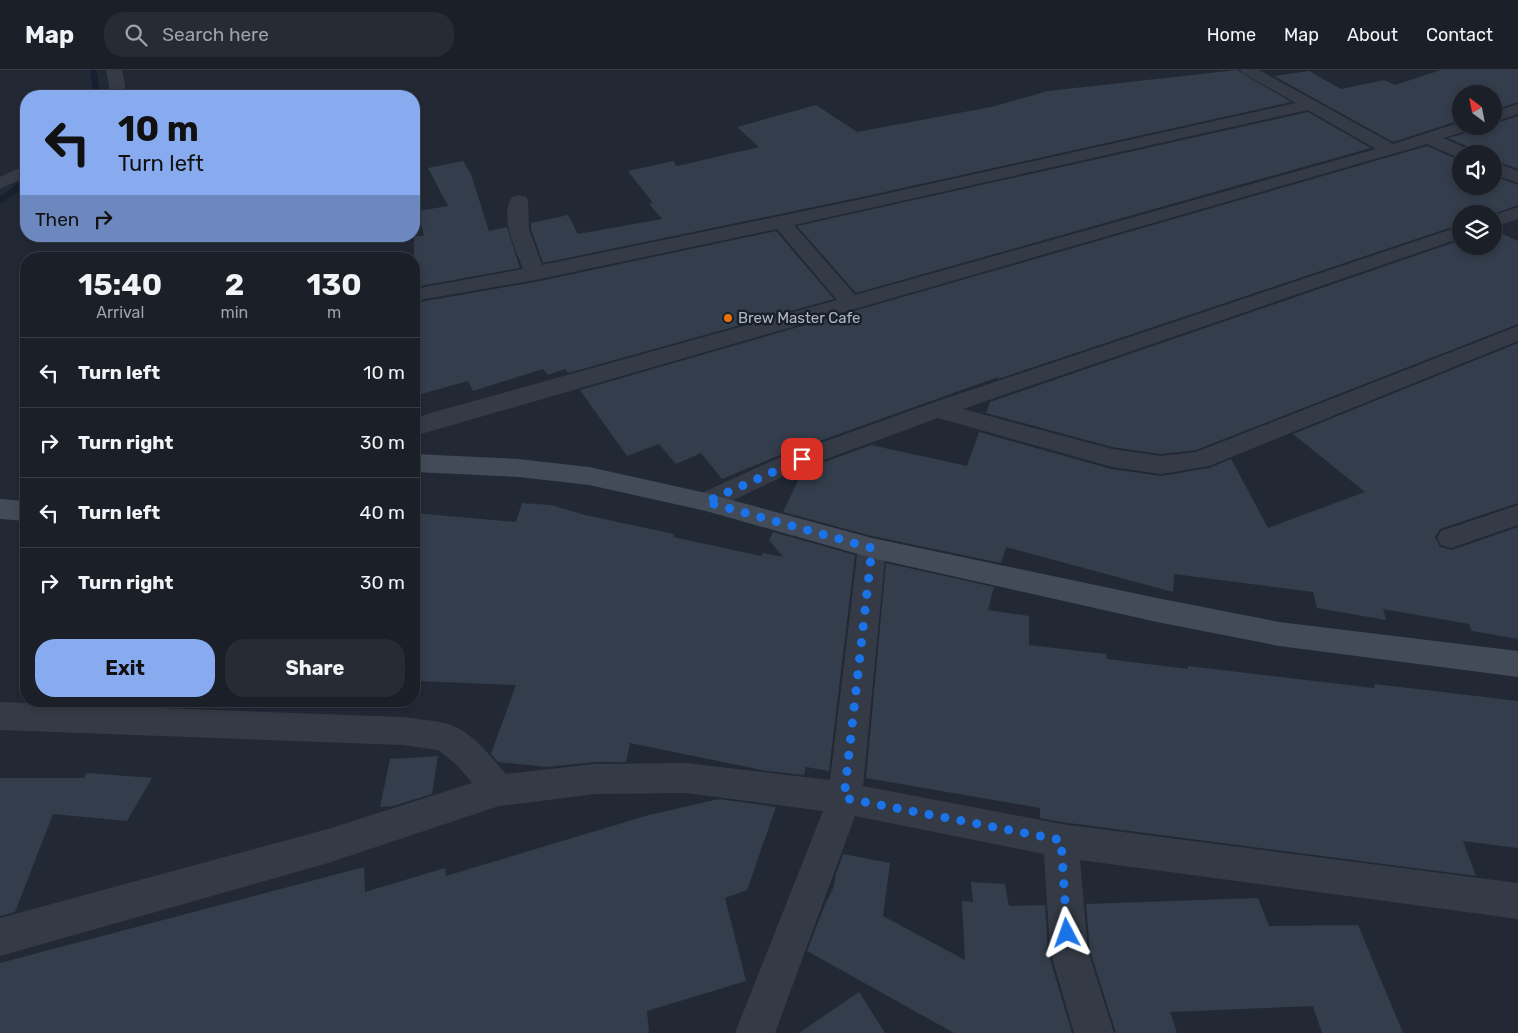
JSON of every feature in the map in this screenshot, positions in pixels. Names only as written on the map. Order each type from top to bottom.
[{"type":"street","points":[[114,70],[118,90]]},
{"type":"street","points":[[1251,72],[1272,70]]},
{"type":"street","points":[[1251,72],[1390,150]]},
{"type":"street","points":[[420,294],[535,274],[782,223],[1309,105]]},
{"type":"street","points":[[1502,114],[1518,109]]},
{"type":"street","points":[[420,426],[1390,150],[1452,130]]},
{"type":"street","points":[[1429,138],[1452,149]]},
{"type":"street","points":[[1502,171],[1518,178]]},
{"type":"street","points":[[0,184],[20,173]]},
{"type":"street","points":[[519,201],[518,220],[521,235],[535,274]]},
{"type":"street","points":[[1502,218],[1518,213]]},
{"type":"street","points":[[782,223],[852,304]]},
{"type":"street","points":[[706,502],[785,465],[937,410],[1452,235]]},
{"type":"street","points":[[937,410],[1112,458],[1161,465],[1200,460],[1518,334]]},
{"type":"street","points":[[420,463],[518,468],[589,476],[706,502],[872,548],[1148,608],[1279,634],[1518,664]]},
{"type":"street","points":[[1451,538],[1518,515]]},
{"type":"street","points":[[755,1033],[844,798],[872,548]]},
{"type":"street","points":[[0,716],[402,731],[445,737],[469,755],[499,790]]},
{"type":"street","points":[[0,937],[328,846],[499,790],[595,779],[686,778],[844,798],[1061,840],[1518,901]]},
{"type":"street","points":[[1061,840],[1069,951],[1094,1033]]},
{"type":"building","points":[[1237,70],[1291,102],[862,197],[543,263],[531,229],[531,223],[568,215],[578,234],[662,219],[649,204],[653,203],[628,171],[673,161],[677,166],[759,147],[737,127],[816,105],[857,132],[991,107],[1048,91]]},
{"type":"building","points":[[1441,70],[1518,70],[1518,102],[1502,107],[1502,85],[1452,85],[1452,123],[1393,142],[1274,76],[1309,71],[1341,89],[1384,80],[1395,85]]},
{"type":"building","points":[[1308,112],[1371,148],[856,293],[797,226]]},
{"type":"building","points":[[1518,116],[1518,169],[1502,163],[1502,145],[1464,145],[1448,138],[1460,135],[1502,135],[1502,121]]},
{"type":"building","points":[[1427,146],[1452,157],[1452,195],[1502,195],[1502,179],[1518,185],[1518,205],[1502,211],[1502,205],[1452,205],[1452,227],[998,379],[998,377],[775,457],[722,479],[701,453],[676,464],[659,444],[627,456],[580,390]]},
{"type":"building","points":[[463,161],[471,174],[489,231],[507,227],[520,268],[420,286],[420,252],[414,252],[414,242],[420,242],[420,236],[424,236],[420,211],[448,206],[428,168]]},
{"type":"building","points":[[776,231],[834,299],[568,373],[565,369],[548,375],[543,369],[473,391],[468,381],[420,394],[420,302],[535,282]]},
{"type":"building","points":[[1502,234],[1518,241],[1518,324],[1196,450],[1161,454],[1112,447],[986,413],[990,402],[1452,243],[1452,255],[1502,255]]},
{"type":"building","points":[[1518,343],[1518,503],[1440,529],[1435,537],[1440,547],[1452,550],[1518,527],[1518,639],[1472,631],[1469,624],[1383,609],[1386,620],[1317,608],[1313,592],[1174,574],[1173,592],[1006,547],[1001,563],[872,536],[783,512],[803,470],[871,445],[967,466],[979,432],[1111,469],[1161,476],[1209,468],[1231,459],[1268,528],[1365,492],[1293,434]]},
{"type":"building","points":[[522,503],[551,505],[585,515],[674,534],[673,537],[761,556],[763,553],[783,557],[769,540],[773,532],[855,555],[829,771],[806,767],[804,775],[767,771],[630,743],[626,762],[595,762],[547,767],[498,762],[491,754],[516,685],[420,681],[420,514],[516,522]]},
{"type":"building","points":[[886,563],[994,587],[988,610],[1029,616],[1029,645],[1106,654],[1107,659],[1188,669],[1188,666],[1374,688],[1375,684],[1518,701],[1518,848],[1463,841],[1476,876],[1061,822],[1040,818],[1040,808],[866,778]]},
{"type":"building","points":[[438,756],[432,794],[393,806],[380,807],[390,759]]},
{"type":"building","points":[[87,773],[152,778],[127,821],[53,814],[15,912],[0,916],[0,778],[84,778]]},
{"type":"building","points":[[719,799],[776,807],[747,890],[725,898],[746,981],[647,1011],[649,1033],[0,1033],[0,963],[364,867],[365,892],[445,868],[446,876],[649,815]]},
{"type":"building","points":[[843,854],[890,863],[883,916],[965,960],[962,901],[973,902],[971,882],[1005,884],[1009,906],[1045,905],[1048,952],[1072,1033],[954,1033],[807,951],[834,886]]},
{"type":"building","points":[[1258,898],[1269,926],[1358,925],[1403,1033],[1322,1033],[1313,1006],[1170,1012],[1177,1033],[1116,1033],[1090,951],[1086,904]]},
{"type":"building","points":[[859,992],[885,1033],[799,1033]]},
{"type":"waterway","points":[[93,70],[97,90]]},
{"type":"waterway","points":[[0,201],[20,186]]},
{"type":"place","name":"Brew Master Cafe","points":[[728,318]]},
{"type":"route","points":[[802,459],[706,502],[872,548],[844,798],[1061,840],[1067,933]]}]
